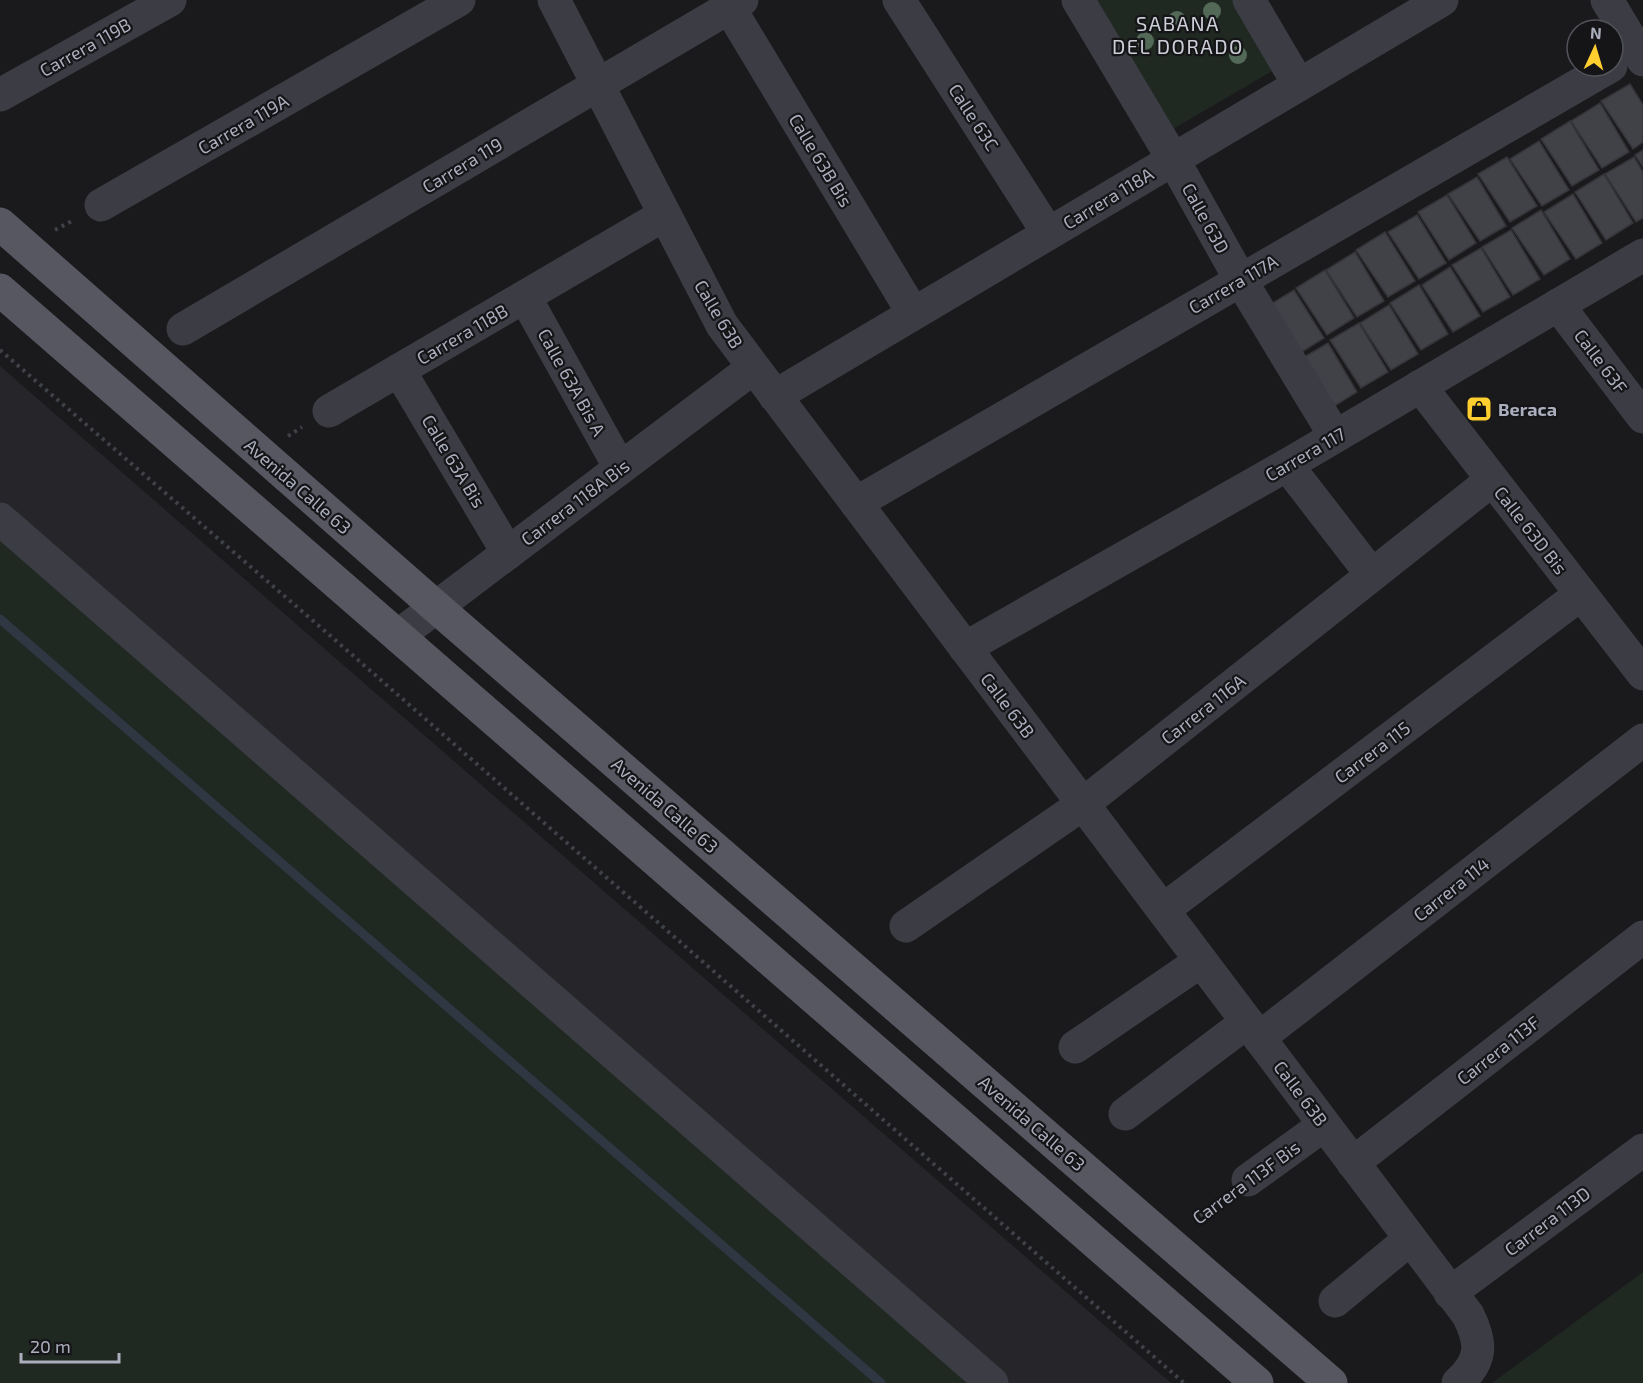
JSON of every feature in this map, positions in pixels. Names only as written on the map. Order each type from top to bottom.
[{"type":"main road","name":"Avenida Calle 63","points":[[0,224],[436,607],[1331,1383]]},
{"type":"main road","points":[[0,290],[1257,1383]]},
{"type":"street","name":"Carrera 119B","points":[[0,95],[170,0]]},
{"type":"street","name":"Carrera 119A","points":[[101,204],[459,0]]},
{"type":"street","name":"Calle 63B","points":[[554,0],[722,325],[1468,1315],[1476,1330],[1479,1347],[1476,1361],[1469,1373],[1458,1383]]},
{"type":"street","name":"Calle 63C","points":[[899,0],[1048,233]]},
{"type":"street","name":"Calle 63D","points":[[1078,0],[1173,159],[1240,279],[1335,436]]},
{"type":"street","points":[[1249,0],[1299,85]]},
{"type":"street","points":[[1607,0],[1629,58]]},
{"type":"street","name":"Carrera 118A","points":[[775,396],[1299,85],[1433,2]]},
{"type":"street","name":"Carrera 119","points":[[183,329],[735,4]]},
{"type":"street","name":"Calle 63B Bis","points":[[735,4],[914,313]]},
{"type":"street","name":"Carrera 117A","points":[[856,504],[1240,279],[1629,58]]},
{"type":"street","name":"Carrera 118B","points":[[329,411],[664,215]]},
{"type":"street","name":"Carrera 117","points":[[965,648],[1287,465],[1643,255]]},
{"type":"street","name":"Calle 63A Bis A","points":[[525,297],[620,468]]},
{"type":"street","name":"Calle 63F","points":[[1558,305],[1643,417]]},
{"type":"street","name":"Carrera 118A Bis","points":[[398,636],[753,368]]},
{"type":"street","name":"Calle 63A Bis","points":[[399,370],[508,553]]},
{"type":"street","name":"Calle 63D Bis","points":[[1420,386],[1643,674]]},
{"type":"street","points":[[1287,465],[1372,575]]},
{"type":"street","name":"Carrera 116A","points":[[906,926],[1083,804],[1492,480]]},
{"type":"street","points":[[0,519],[992,1383]]},
{"type":"street","name":"Carrera 115","points":[[1163,910],[1581,594]]},
{"type":"street","name":"Carrera 114","points":[[1125,1114],[1253,1030],[1643,740]]},
{"type":"street","name":"Carrera 113F","points":[[1353,1163],[1643,936]]},
{"type":"street","points":[[1075,1047],[1201,961]]},
{"type":"street","name":"Carrera 113F Bis","points":[[1248,1180],[1324,1125]]},
{"type":"street","name":"Carrera 113D","points":[[1450,1293],[1643,1150]]},
{"type":"street","points":[[1335,1301],[1410,1239]]},
{"type":"path","points":[[26,247],[101,204]]},
{"type":"path","points":[[0,350],[326,632],[1184,1383]]},
{"type":"path","points":[[260,452],[329,411]]},
{"type":"path","name":"Carrera 113F Bis","points":[[1167,1240],[1248,1180]]},
{"type":"shaded area","points":[[1089,0],[1242,0],[1281,66],[1168,132]]},
{"type":"shaded area","points":[[0,366],[387,703],[1171,1383],[0,1383]]},
{"type":"shaded area","points":[[0,535],[977,1383],[0,1383]]},
{"type":"shaded area","points":[[1643,1272],[1643,1383],[1492,1383]]},
{"type":"building","points":[[1630,84],[1643,105],[1643,142],[1633,149],[1601,101]]},
{"type":"building","points":[[1600,103],[1629,152],[1602,168],[1571,121]]},
{"type":"building","points":[[1570,121],[1599,170],[1572,186],[1541,139]]},
{"type":"building","points":[[1539,141],[1569,190],[1542,206],[1510,159]]},
{"type":"building","points":[[1643,150],[1643,167],[1635,155]]},
{"type":"building","points":[[1507,157],[1537,206],[1510,222],[1478,174]]},
{"type":"building","points":[[1634,157],[1643,172],[1643,218],[1636,222],[1605,174]]},
{"type":"building","points":[[1604,174],[1633,223],[1606,240],[1575,192]]},
{"type":"building","points":[[1477,177],[1506,226],[1480,241],[1448,194]]},
{"type":"building","points":[[1573,194],[1602,243],[1576,259],[1544,212]]},
{"type":"building","points":[[1447,195],[1476,243],[1449,260],[1418,212]]},
{"type":"building","points":[[1541,210],[1570,259],[1544,275],[1512,228]]},
{"type":"building","points":[[1417,215],[1446,263],[1419,279],[1388,232]]},
{"type":"building","points":[[1511,230],[1540,279],[1513,295],[1482,247]]},
{"type":"building","points":[[1385,232],[1415,281],[1388,297],[1356,250]]},
{"type":"building","points":[[1481,248],[1510,297],[1483,312],[1452,265]]},
{"type":"building","points":[[1355,252],[1384,301],[1357,317],[1326,270]]},
{"type":"building","points":[[1450,267],[1480,316],[1453,332],[1422,285]]},
{"type":"building","points":[[1325,270],[1354,318],[1327,335],[1296,288]]},
{"type":"building","points":[[1419,285],[1448,334],[1421,350],[1390,303]]},
{"type":"building","points":[[1294,290],[1324,338],[1297,355],[1266,307]]},
{"type":"building","points":[[1389,305],[1418,354],[1391,370],[1360,323]]},
{"type":"building","points":[[1359,323],[1388,372],[1361,388],[1330,340]]},
{"type":"building","points":[[1328,343],[1357,392],[1331,408],[1299,360]]},
{"type":"waterway","points":[[0,619],[881,1383]]},
{"type":"place","name":"Beraca","points":[[1479,409]]},
{"type":"district","name":"SABANA DEL DORADO","points":[[1178,34]]}]
